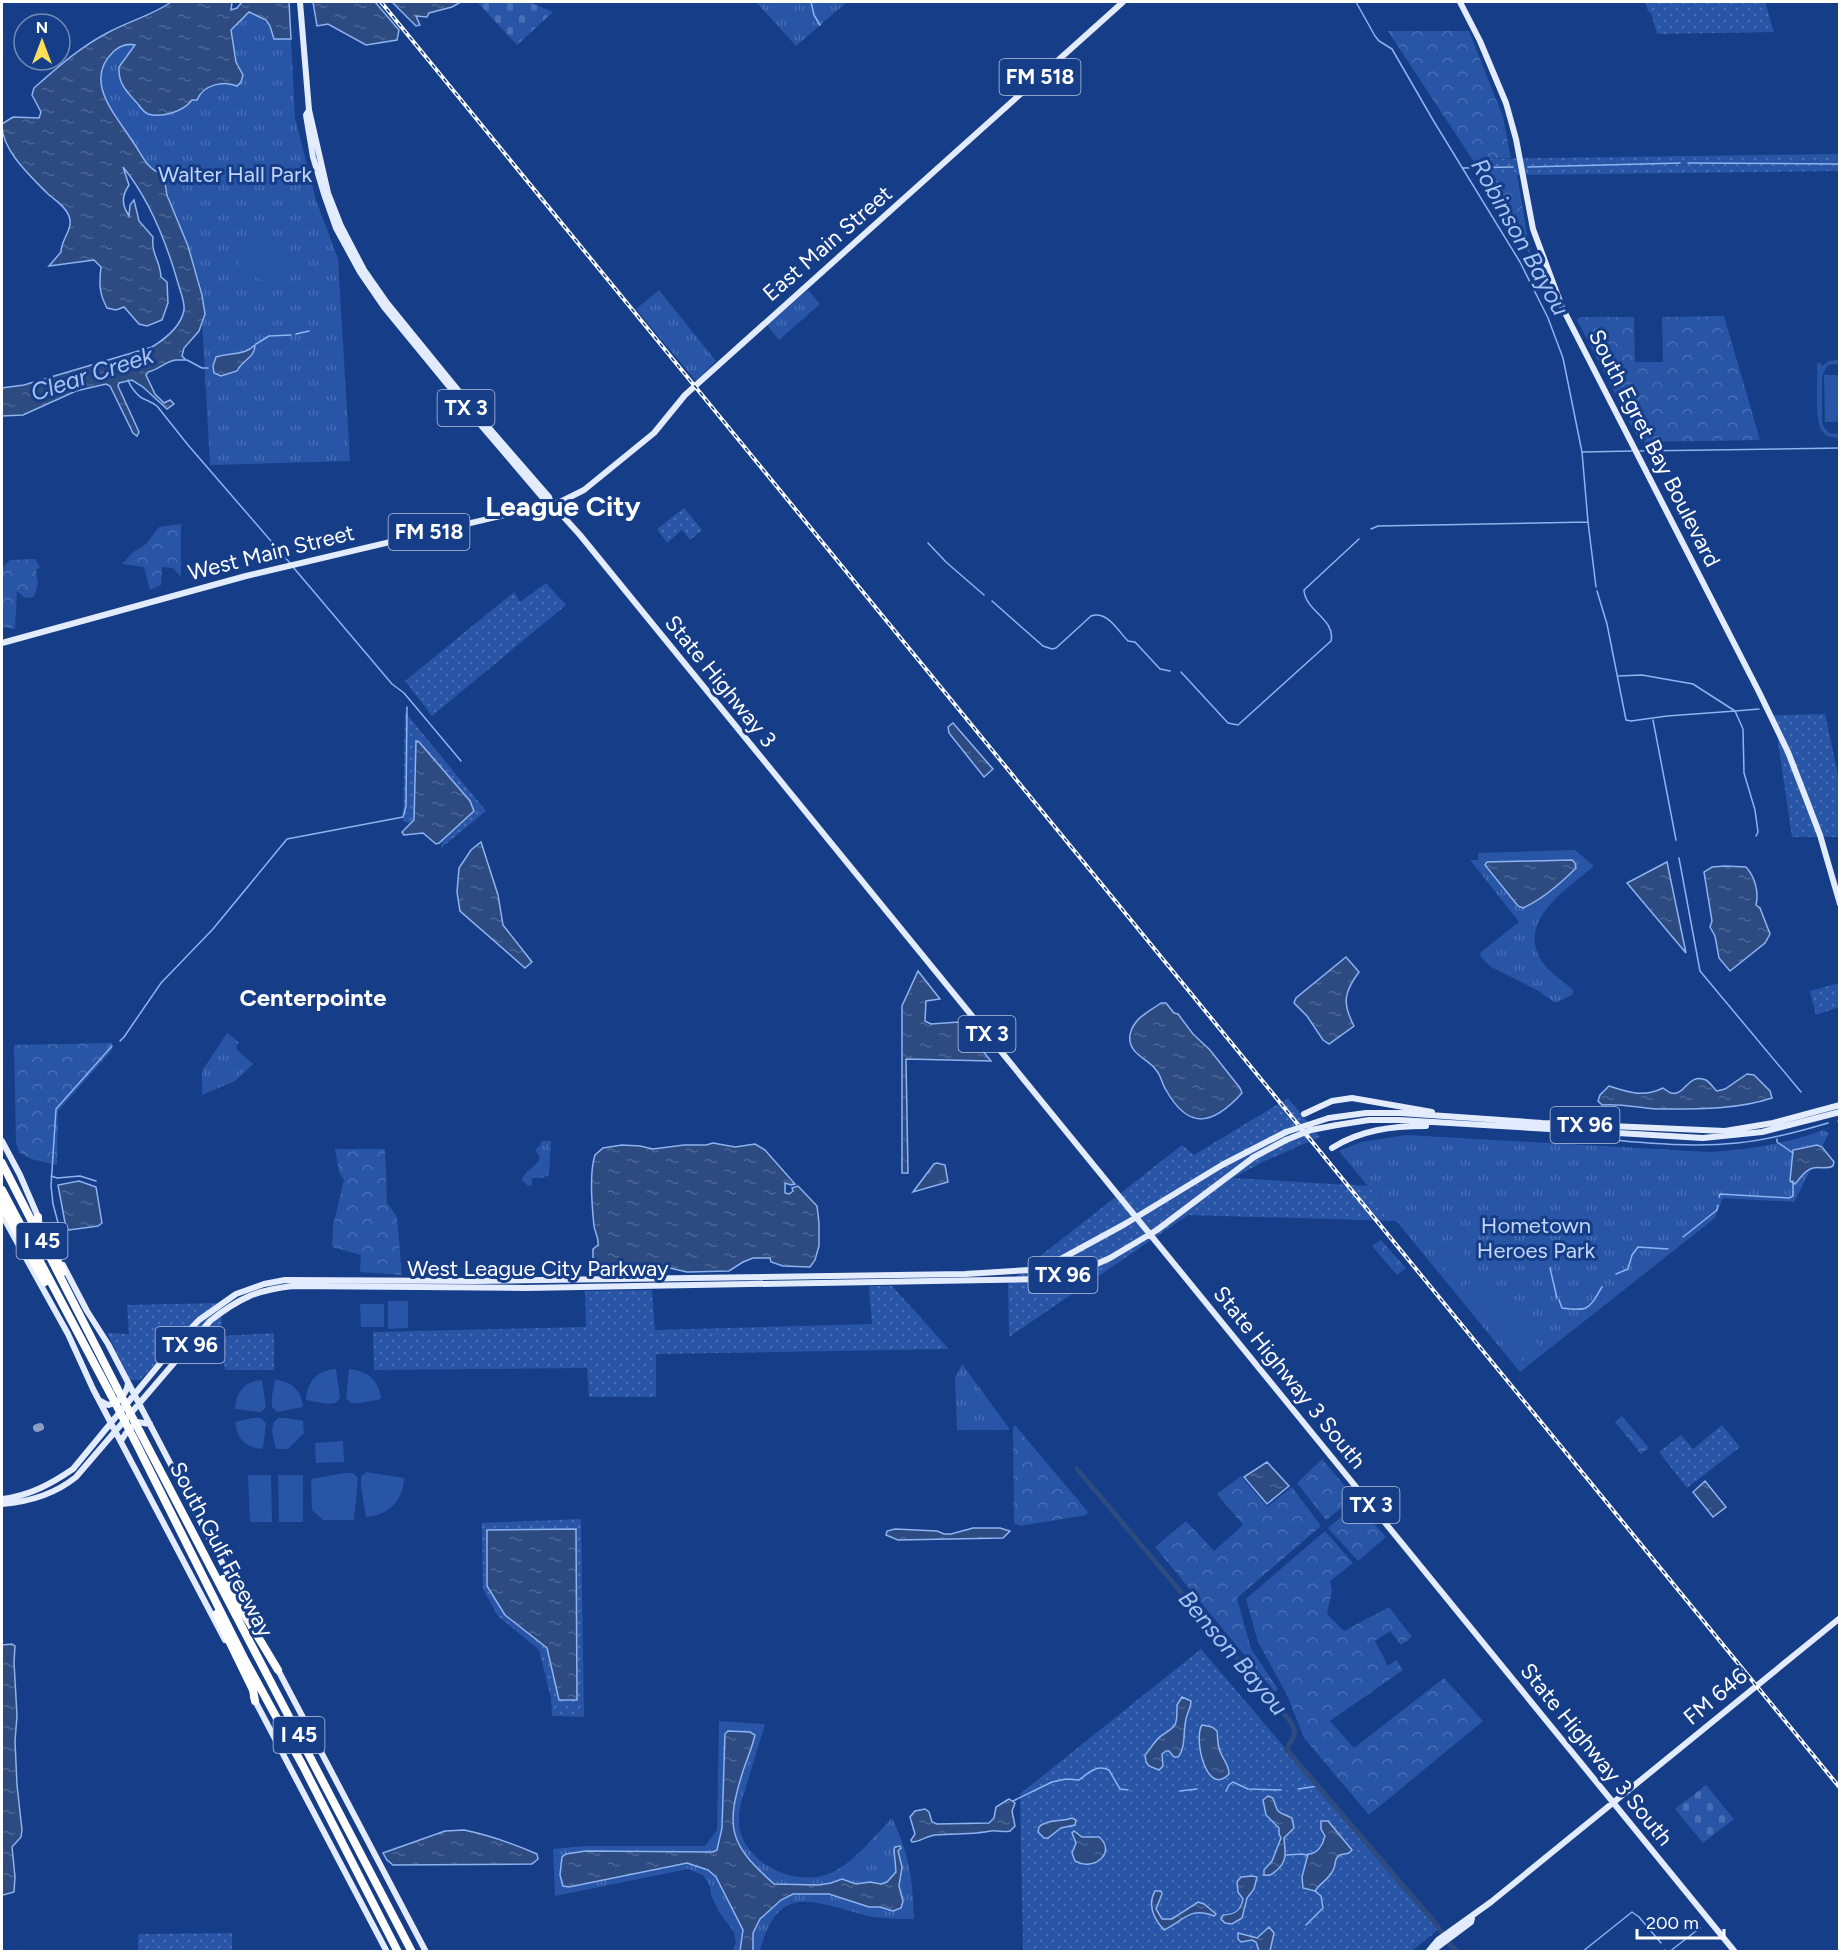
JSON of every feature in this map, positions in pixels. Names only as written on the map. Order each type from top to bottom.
[{"type":"highway","name":"South Gulf Freeway","points":[[2,1163],[412,1952]]},
{"type":"highway","name":"South Gulf Freeway","points":[[2,1190],[134,1439],[158,1490],[398,1952]]},
{"type":"highway","points":[[2,1205],[30,1259],[56,1300],[68,1314]]},
{"type":"highway","points":[[38,1217],[38,1222],[80,1309],[82,1320]]},
{"type":"highway","points":[[158,1490],[253,1690],[255,1701]]},
{"type":"highway","points":[[186,1519],[195,1529],[217,1570],[278,1670]]},
{"type":"main road","name":"State Highway 3","points":[[300,2],[309,110],[328,193],[341,226],[364,270],[407,328],[477,414],[549,497],[551,503],[580,535],[863,883]]},
{"type":"main road","name":"East Main Street","points":[[551,503],[568,499],[584,490],[654,433],[685,395],[1123,2]]},
{"type":"main road","name":"South Egret Bay Boulevard","points":[[1460,2],[1480,41],[1506,103],[1516,139],[1533,229],[1562,307],[1788,752],[1815,821],[1839,904]]},
{"type":"main road","name":"West Main Street","points":[[2,643],[286,566],[551,503]]},
{"type":"main road","name":"State Highway 3 South","points":[[863,883],[1735,1951]]},
{"type":"main road","points":[[1304,1114],[1332,1101],[1352,1098],[1447,1115]]},
{"type":"main road","name":"TX 96","points":[[1151,1234],[1254,1157],[1311,1130],[1337,1125],[1370,1120],[1399,1120],[1499,1126],[1725,1131],[1773,1123],[1839,1105]]},
{"type":"main road","name":"TX 96","points":[[1137,1217],[1196,1180],[1286,1132],[1329,1118],[1366,1113],[1447,1115],[1678,1138],[1733,1137],[1781,1129],[1839,1112]]},
{"type":"main road","points":[[1332,1148],[1361,1134],[1391,1127],[1499,1126]]},
{"type":"main road","points":[[2,1141],[87,1311],[108,1344],[426,1952]]},
{"type":"main road","points":[[2,1215],[68,1334],[111,1424],[387,1952]]},
{"type":"main road","name":"West League City Parkway","points":[[2,1504],[28,1500],[65,1486],[76,1477],[210,1321],[240,1299],[276,1287],[542,1287],[965,1277],[1048,1266],[1137,1217]]},
{"type":"main road","name":"West League City Parkway","points":[[2,1499],[31,1493],[73,1469],[199,1320],[236,1294],[264,1284],[285,1280],[476,1281],[965,1277],[1044,1279],[1073,1273],[1110,1258],[1151,1234]]},
{"type":"main road","points":[[128,1383],[135,1385],[147,1381]]},
{"type":"main road","points":[[99,1399],[111,1405],[118,1401],[127,1390],[128,1383]]},
{"type":"main road","points":[[120,1441],[137,1422],[150,1424]]},
{"type":"main road","name":"FM 646","points":[[1430,1952],[1467,1918],[1472,1918],[1839,1618]]},
{"type":"green space","points":[[477,2],[529,2],[553,12],[517,45]]},
{"type":"green space","points":[[756,2],[847,2],[796,46]]},
{"type":"green space","points":[[1645,2],[1765,2],[1774,32],[1657,34]]},
{"type":"green space","name":"Walter Hall Park","points":[[249,12],[266,22],[274,39],[291,39],[295,118],[316,200],[338,259],[350,461],[210,465],[202,320],[204,308],[197,273],[173,209],[164,177],[146,163],[107,103],[102,91],[101,80],[106,58],[118,47],[133,43],[136,45],[119,70],[121,83],[132,97],[184,101],[196,98],[221,83],[237,86],[240,67],[236,62],[231,30]]},
{"type":"green space","points":[[1388,31],[1469,31],[1503,117],[1511,158],[1472,159]]},
{"type":"green space","points":[[1839,154],[1840,171],[1483,175],[1472,159]]},
{"type":"green space","points":[[1483,175],[1517,175],[1531,257]]},
{"type":"green space","points":[[261,237],[266,237],[288,265],[263,280],[253,276],[238,264]]},
{"type":"green space","points":[[659,290],[716,361],[696,381],[636,309]]},
{"type":"green space","points":[[808,290],[820,304],[779,340],[767,325]]},
{"type":"green space","points":[[1724,316],[1760,440],[1640,442],[1577,320],[1580,317],[1634,317],[1635,362],[1663,362],[1662,317]]},
{"type":"green space","points":[[1839,360],[1839,364],[1827,366],[1822,376],[1822,422],[1829,433],[1839,434],[1839,438],[1828,436],[1820,426],[1817,363],[1821,363],[1822,366],[1828,361]]},
{"type":"green space","points":[[1824,375],[1839,375],[1839,422],[1825,422]]},
{"type":"green space","points":[[684,508],[702,530],[690,540],[682,530],[667,543],[657,529]]},
{"type":"green space","points":[[181,524],[181,577],[173,568],[162,567],[161,585],[150,590],[144,567],[122,564],[133,552],[146,544],[159,527]]},
{"type":"green space","points":[[35,559],[40,567],[36,570],[38,583],[34,597],[25,598],[17,591],[15,629],[2,627],[2,568],[10,560]]},
{"type":"green space","points":[[546,583],[566,605],[432,716],[405,681],[514,592],[520,602]]},
{"type":"green space","points":[[405,712],[486,811],[441,848],[442,835],[403,821]]},
{"type":"green space","points":[[1825,714],[1839,779],[1839,837],[1792,837],[1774,715]]},
{"type":"green space","points":[[1575,850],[1594,866],[1558,896],[1539,920],[1535,934],[1536,948],[1543,963],[1574,991],[1572,995],[1555,1003],[1537,990],[1491,967],[1480,956],[1481,952],[1519,922],[1470,860],[1478,860],[1478,853]]},
{"type":"green space","points":[[1839,983],[1839,1007],[1816,1015],[1810,991]]},
{"type":"green space","points":[[227,1033],[239,1042],[236,1046],[237,1050],[253,1064],[235,1081],[202,1095],[202,1071]]},
{"type":"green space","points":[[112,1043],[112,1050],[58,1111],[57,1165],[31,1159],[19,1152],[16,1143],[14,1045]]},
{"type":"green space","points":[[1288,1098],[1320,1137],[1233,1178],[1368,1186],[1397,1221],[1188,1215],[1009,1337],[1008,1284],[1030,1264],[1182,1145],[1194,1155]]},
{"type":"green space","name":"Hometown Heroes Park","points":[[1823,1130],[1829,1133],[1794,1202],[1723,1198],[1715,1218],[1520,1372],[1339,1151],[1361,1142],[1406,1135],[1709,1152],[1767,1146]]},
{"type":"green space","points":[[541,1141],[551,1141],[549,1175],[532,1178],[532,1185],[528,1186],[522,1180],[539,1160],[540,1157],[535,1150]]},
{"type":"green space","points":[[335,1149],[385,1149],[387,1203],[397,1217],[402,1275],[360,1272],[361,1255],[332,1247],[333,1226],[344,1180],[339,1172]]},
{"type":"green space","points":[[1452,1239],[1477,1270],[1458,1285],[1433,1255]]},
{"type":"green space","points":[[1381,1240],[1406,1268],[1397,1275],[1372,1246]]},
{"type":"green space","points":[[1479,1275],[1509,1312],[1493,1325],[1463,1289]]},
{"type":"green space","points":[[869,1286],[892,1286],[949,1349],[656,1354],[656,1397],[589,1397],[587,1368],[374,1370],[373,1332],[586,1327],[585,1291],[652,1290],[655,1330],[872,1324]]},
{"type":"green space","points":[[388,1301],[408,1301],[408,1328],[388,1329]]},
{"type":"green space","points":[[221,1303],[222,1336],[274,1333],[274,1370],[225,1370],[224,1363],[156,1363],[140,1380],[130,1380],[107,1333],[129,1334],[127,1305]]},
{"type":"green space","points":[[360,1304],[384,1304],[384,1327],[361,1327]]},
{"type":"green space","points":[[1516,1315],[1539,1345],[1518,1362],[1494,1332]]},
{"type":"green space","points":[[962,1364],[1009,1430],[957,1430],[955,1378]]},
{"type":"green space","points":[[336,1369],[340,1398],[336,1403],[327,1404],[306,1400],[308,1388],[314,1378],[323,1372]]},
{"type":"green space","points":[[349,1369],[367,1374],[378,1387],[381,1399],[351,1403],[346,1398]]},
{"type":"green space","points":[[262,1380],[266,1407],[261,1412],[235,1409],[237,1397],[242,1388]]},
{"type":"green space","points":[[275,1380],[286,1382],[295,1388],[301,1396],[303,1407],[277,1412],[272,1407]]},
{"type":"green space","points":[[1622,1416],[1649,1448],[1641,1454],[1615,1422]]},
{"type":"green space","points":[[261,1418],[266,1423],[263,1449],[243,1442],[238,1433],[235,1422]]},
{"type":"green space","points":[[278,1418],[303,1421],[304,1433],[288,1449],[276,1449],[272,1432],[273,1423]]},
{"type":"green space","points":[[1015,1425],[1088,1512],[1086,1515],[1020,1526],[1014,1523],[1013,1428]]},
{"type":"green space","points":[[1722,1425],[1740,1447],[1687,1488],[1659,1452],[1681,1435],[1693,1449]]},
{"type":"green space","points":[[343,1441],[344,1462],[316,1463],[315,1443]]},
{"type":"green space","points":[[1322,1459],[1355,1498],[1326,1520],[1297,1483]]},
{"type":"green space","points":[[366,1472],[404,1478],[398,1500],[388,1510],[366,1517],[361,1477]]},
{"type":"green space","points":[[353,1473],[358,1478],[354,1520],[323,1520],[312,1510],[311,1479]]},
{"type":"green space","points":[[248,1475],[271,1475],[272,1522],[250,1522]]},
{"type":"green space","points":[[278,1475],[303,1475],[303,1522],[279,1522]]},
{"type":"green space","points":[[1241,1476],[1267,1507],[1292,1487],[1321,1526],[1237,1598],[1251,1649],[1278,1689],[1275,1692],[1155,1547],[1186,1521],[1214,1551],[1243,1525],[1217,1494]]},
{"type":"green space","points":[[1357,1504],[1386,1537],[1358,1561],[1328,1528]]},
{"type":"green space","points":[[581,1519],[584,1717],[552,1716],[551,1698],[539,1650],[498,1616],[483,1589],[482,1523]]},
{"type":"green space","points":[[1325,1531],[1353,1563],[1330,1581],[1332,1591],[1327,1614],[1344,1631],[1389,1607],[1412,1637],[1401,1645],[1390,1631],[1375,1641],[1388,1666],[1396,1660],[1403,1670],[1330,1721],[1354,1748],[1444,1678],[1483,1721],[1369,1815],[1304,1738],[1287,1695],[1258,1642],[1246,1599]]},
{"type":"green space","points":[[1201,1649],[1439,1929],[1412,1951],[1023,1951],[1020,1794]]},
{"type":"green space","points":[[719,1721],[765,1724],[739,1813],[740,1831],[754,1855],[779,1872],[808,1878],[822,1876],[835,1871],[851,1860],[892,1818],[909,1867],[914,1919],[873,1917],[819,1903],[790,1904],[778,1912],[768,1928],[760,1951],[732,1951],[736,1943],[734,1932],[719,1912],[711,1895],[710,1886],[703,1875],[688,1869],[555,1896],[553,1849],[584,1846],[705,1846],[717,1830]]},
{"type":"green space","points":[[1706,1785],[1734,1819],[1703,1843],[1675,1809]]},
{"type":"green space","points":[[232,1933],[232,1951],[138,1951],[138,1934]]},
{"type":"water","name":"Clear Creek","points":[[171,2],[232,2],[231,10],[237,8],[242,2],[289,2],[291,39],[274,39],[266,20],[249,12],[231,30],[236,62],[243,75],[241,82],[237,86],[220,84],[209,87],[197,100],[192,100],[178,111],[165,114],[147,113],[127,92],[122,83],[119,67],[135,45],[124,45],[114,51],[105,62],[101,74],[101,86],[111,109],[151,168],[164,177],[167,195],[188,246],[202,295],[205,314],[199,331],[184,348],[182,356],[186,360],[169,362],[146,375],[155,394],[164,403],[170,400],[174,404],[167,409],[132,380],[119,383],[118,386],[139,432],[137,436],[133,433],[110,386],[106,384],[76,391],[23,415],[2,416],[2,388],[24,385],[152,347],[172,332],[180,322],[184,310],[183,300],[162,237],[149,207],[123,167],[129,185],[123,201],[125,208],[129,216],[130,205],[134,200],[139,221],[153,237],[153,248],[161,277],[167,282],[168,303],[162,320],[147,326],[139,324],[124,307],[116,310],[107,308],[100,288],[101,267],[94,260],[49,266],[61,252],[69,230],[69,216],[17,161],[6,143],[2,124],[13,117],[39,118],[41,112],[32,95],[34,88],[53,72],[72,72],[72,56],[88,44],[117,28],[157,11]]},
{"type":"water","points":[[313,2],[375,2],[399,30],[397,40],[366,45],[328,24],[317,26]]},
{"type":"water","points":[[392,2],[461,2],[452,7],[429,13],[427,17],[416,16],[420,25],[416,26]]},
{"type":"water","points":[[255,345],[251,356],[237,371],[221,376],[214,373],[213,366],[216,357],[242,352]]},
{"type":"water","points":[[953,723],[993,769],[984,777],[949,733],[948,727]]},
{"type":"water","points":[[416,741],[470,801],[474,811],[436,844],[423,833],[404,835],[402,832],[414,820]]},
{"type":"water","points":[[481,842],[498,895],[503,925],[532,962],[525,968],[460,911],[457,892],[459,868],[471,850]]},
{"type":"water","points":[[1572,860],[1576,868],[1570,874],[1544,896],[1523,908],[1518,906],[1485,865],[1487,862]]},
{"type":"water","points":[[1667,862],[1686,953],[1627,883]]},
{"type":"water","points":[[1712,867],[1746,867],[1749,871],[1757,890],[1756,905],[1760,908],[1770,934],[1765,943],[1730,971],[1719,958],[1715,936],[1710,927],[1712,921],[1704,872]]},
{"type":"water","points":[[1346,957],[1359,972],[1346,998],[1354,1026],[1329,1044],[1323,1040],[1307,1016],[1294,1003],[1296,998]]},
{"type":"water","points":[[918,971],[940,999],[926,1001],[925,1021],[931,1024],[959,1022],[991,1061],[906,1059],[908,1173],[902,1173],[902,1006]]},
{"type":"water","points":[[1161,1003],[1166,1003],[1174,1013],[1178,1014],[1240,1088],[1242,1093],[1231,1104],[1211,1117],[1202,1119],[1184,1112],[1166,1090],[1158,1072],[1132,1047],[1130,1035],[1134,1024]]},
{"type":"water","points":[[1747,1074],[1754,1075],[1770,1091],[1772,1098],[1730,1107],[1686,1109],[1602,1105],[1598,1101],[1600,1095],[1609,1086],[1636,1093],[1649,1093],[1663,1088],[1670,1093],[1676,1093],[1695,1079],[1700,1078],[1708,1081],[1717,1091],[1725,1089]]},
{"type":"water","points":[[713,1143],[735,1147],[755,1144],[765,1150],[795,1184],[785,1183],[785,1193],[789,1194],[793,1191],[792,1188],[798,1186],[817,1206],[819,1246],[815,1260],[810,1267],[783,1266],[771,1262],[770,1258],[753,1258],[729,1271],[687,1272],[670,1268],[655,1271],[600,1272],[593,1257],[593,1249],[598,1245],[594,1226],[592,1190],[595,1155],[603,1148],[622,1145],[653,1149]]},
{"type":"water","points":[[1817,1145],[1822,1147],[1834,1162],[1833,1166],[1810,1169],[1795,1184],[1790,1181],[1793,1150]]},
{"type":"water","points":[[934,1164],[945,1165],[948,1182],[913,1192]]},
{"type":"water","points":[[79,1181],[96,1187],[102,1223],[98,1226],[69,1230],[66,1228],[58,1185]]},
{"type":"water","points":[[1267,1462],[1289,1486],[1267,1504],[1244,1477]]},
{"type":"water","points":[[1705,1481],[1726,1507],[1713,1517],[1693,1492]]},
{"type":"water","points":[[973,1528],[1000,1528],[1010,1531],[1003,1538],[898,1540],[886,1535],[887,1531],[895,1529],[951,1534]]},
{"type":"water","points":[[576,1529],[577,1700],[559,1700],[547,1648],[505,1615],[487,1586],[487,1530]]},
{"type":"water","points":[[2,1645],[15,1646],[17,1716],[15,1741],[22,1830],[21,1837],[12,1847],[14,1892],[2,1895]]},
{"type":"water","points":[[1182,1697],[1191,1701],[1181,1753],[1178,1757],[1174,1757],[1169,1751],[1162,1754],[1163,1766],[1159,1770],[1149,1766],[1145,1755],[1175,1724],[1177,1705]]},
{"type":"water","points":[[1202,1725],[1212,1727],[1217,1731],[1219,1748],[1229,1771],[1229,1774],[1221,1779],[1214,1778],[1208,1773],[1204,1764],[1199,1742]]},
{"type":"water","points":[[728,1731],[750,1732],[755,1735],[737,1791],[733,1821],[740,1846],[759,1870],[774,1884],[819,1885],[842,1879],[856,1884],[870,1882],[881,1884],[887,1882],[896,1872],[894,1849],[900,1846],[898,1851],[902,1867],[899,1886],[903,1901],[901,1908],[893,1911],[880,1907],[869,1907],[829,1894],[793,1894],[781,1900],[760,1919],[753,1933],[753,1951],[740,1951],[743,1930],[716,1877],[708,1870],[687,1863],[569,1887],[563,1886],[560,1875],[562,1857],[566,1854],[586,1851],[713,1852],[717,1850],[722,1828],[725,1734]]},
{"type":"water","points":[[1268,1796],[1273,1798],[1279,1812],[1292,1818],[1294,1828],[1284,1838],[1283,1863],[1273,1874],[1264,1875],[1264,1870],[1272,1861],[1281,1838],[1279,1828],[1266,1815],[1263,1800]]},
{"type":"water","points":[[1009,1799],[1015,1803],[1012,1811],[1015,1826],[1010,1831],[935,1835],[915,1842],[911,1840],[915,1834],[910,1817],[915,1811],[925,1809],[929,1812],[932,1822],[937,1824],[989,1823],[994,1818],[996,1807]]},
{"type":"water","points":[[1072,1818],[1076,1820],[1075,1825],[1061,1828],[1048,1838],[1044,1838],[1038,1832],[1042,1824]]},
{"type":"water","points":[[1321,1821],[1328,1821],[1352,1850],[1337,1858],[1330,1875],[1315,1891],[1303,1888],[1302,1877],[1308,1854],[1317,1850],[1324,1839]]},
{"type":"water","points":[[464,1830],[492,1837],[537,1854],[538,1859],[532,1864],[393,1865],[383,1853],[445,1831]]},
{"type":"water","points":[[1074,1831],[1082,1837],[1099,1837],[1106,1849],[1101,1859],[1089,1864],[1075,1861],[1072,1853],[1076,1843],[1072,1833]]},
{"type":"water","points":[[1241,1877],[1257,1877],[1254,1889],[1247,1898],[1242,1918],[1232,1924],[1225,1923],[1221,1919],[1223,1915],[1236,1912],[1241,1907],[1243,1899],[1238,1892],[1237,1882]]},
{"type":"water","points":[[1155,1891],[1161,1891],[1162,1894],[1156,1909],[1162,1919],[1172,1919],[1198,1902],[1216,1914],[1214,1916],[1205,1913],[1192,1914],[1164,1930],[1153,1912],[1152,1901]]},
{"type":"water","points":[[1269,1927],[1274,1933],[1270,1951],[1259,1951],[1256,1942],[1252,1940],[1241,1942],[1238,1939],[1238,1933],[1257,1938]]},
{"type":"waterway","points":[[811,2],[814,15],[820,25]]},
{"type":"waterway","name":"Robinson Bayou","points":[[1356,2],[1375,36],[1392,49],[1520,262],[1548,318],[1563,358],[1582,452],[1596,587]]},
{"type":"waterway","points":[[1528,167],[1680,163]]},
{"type":"waterway","points":[[1688,163],[1840,164]]},
{"type":"waterway","points":[[1463,168],[1513,167]]},
{"type":"waterway","points":[[296,334],[309,331]]},
{"type":"waterway","points":[[256,344],[269,336],[291,335]]},
{"type":"waterway","points":[[187,360],[202,368],[208,368]]},
{"type":"waterway","name":"Clear Creek","points":[[128,380],[139,396],[157,406],[290,563]]},
{"type":"waterway","points":[[1640,451],[1840,448]]},
{"type":"waterway","points":[[1583,452],[1632,451]]},
{"type":"waterway","points":[[1371,529],[1378,526],[1588,522]]},
{"type":"waterway","points":[[1181,672],[1228,723],[1238,725],[1331,641],[1329,627],[1309,604],[1304,590],[1359,539]]},
{"type":"waterway","points":[[928,543],[984,595]]},
{"type":"waterway","points":[[293,567],[461,761]]},
{"type":"waterway","name":"Robinson Bayou","points":[[1597,591],[1607,624],[1626,720],[1735,711],[1743,729],[1744,773],[1755,810],[1758,832],[1756,836]]},
{"type":"waterway","points":[[992,601],[1043,646],[1052,649],[1056,648],[1091,616],[1102,616],[1112,623],[1128,641],[1135,642],[1160,669],[1170,671]]},
{"type":"waterway","name":"Robinson Bayou","points":[[1618,676],[1642,675],[1693,684],[1735,711],[1759,709]]},
{"type":"waterway","points":[[120,1041],[161,983],[213,929],[287,839],[403,817],[406,806],[407,707]]},
{"type":"waterway","points":[[1653,720],[1676,840]]},
{"type":"waterway","points":[[1679,858],[1700,971],[1801,1092]]},
{"type":"waterway","points":[[60,1230],[51,1186],[56,1109],[112,1046]]},
{"type":"waterway","points":[[1588,1138],[1663,1144],[1718,1144],[1772,1138],[1828,1123]]},
{"type":"waterway","points":[[1777,1139],[1777,1142],[1793,1153]]},
{"type":"waterway","points":[[51,1176],[57,1178],[80,1176],[96,1181]]},
{"type":"waterway","points":[[1719,1197],[1720,1194],[1789,1198],[1793,1196],[1793,1181]]},
{"type":"waterway","points":[[1683,1237],[1717,1210],[1718,1205]]},
{"type":"waterway","points":[[1616,1274],[1628,1269],[1632,1255],[1638,1247],[1668,1249]]},
{"type":"waterway","points":[[1550,1268],[1557,1298]]},
{"type":"waterway","points":[[1559,1300],[1562,1308],[1584,1309],[1591,1304],[1602,1287]]},
{"type":"waterway","name":"Benson Bayou","points":[[1077,1469],[1289,1720],[1295,1733],[1287,1750],[1458,1952]]},
{"type":"waterway","points":[[1013,1801],[1052,1782],[1066,1779],[1079,1780],[1093,1770],[1101,1768],[1109,1770],[1120,1789],[1128,1790]]},
{"type":"waterway","points":[[1226,1791],[1233,1782],[1248,1789],[1281,1790]]},
{"type":"waterway","points":[[1298,1789],[1318,1786]]},
{"type":"waterway","points":[[1180,1791],[1197,1789]]},
{"type":"waterway","points":[[1286,1855],[1307,1855]]},
{"type":"waterway","points":[[1306,1925],[1323,1908],[1321,1896],[1315,1891]]},
{"type":"waterway","points":[[1582,1952],[1632,1912],[1661,1943]]},
{"type":"waterway","points":[[1669,1952],[1700,1928]]},
{"type":"railway","points":[[381,2],[1840,1788]]},
{"type":"district","name":"League City","points":[[563,506]]},
{"type":"district","name":"Centerpointe","points":[[313,998]]}]
